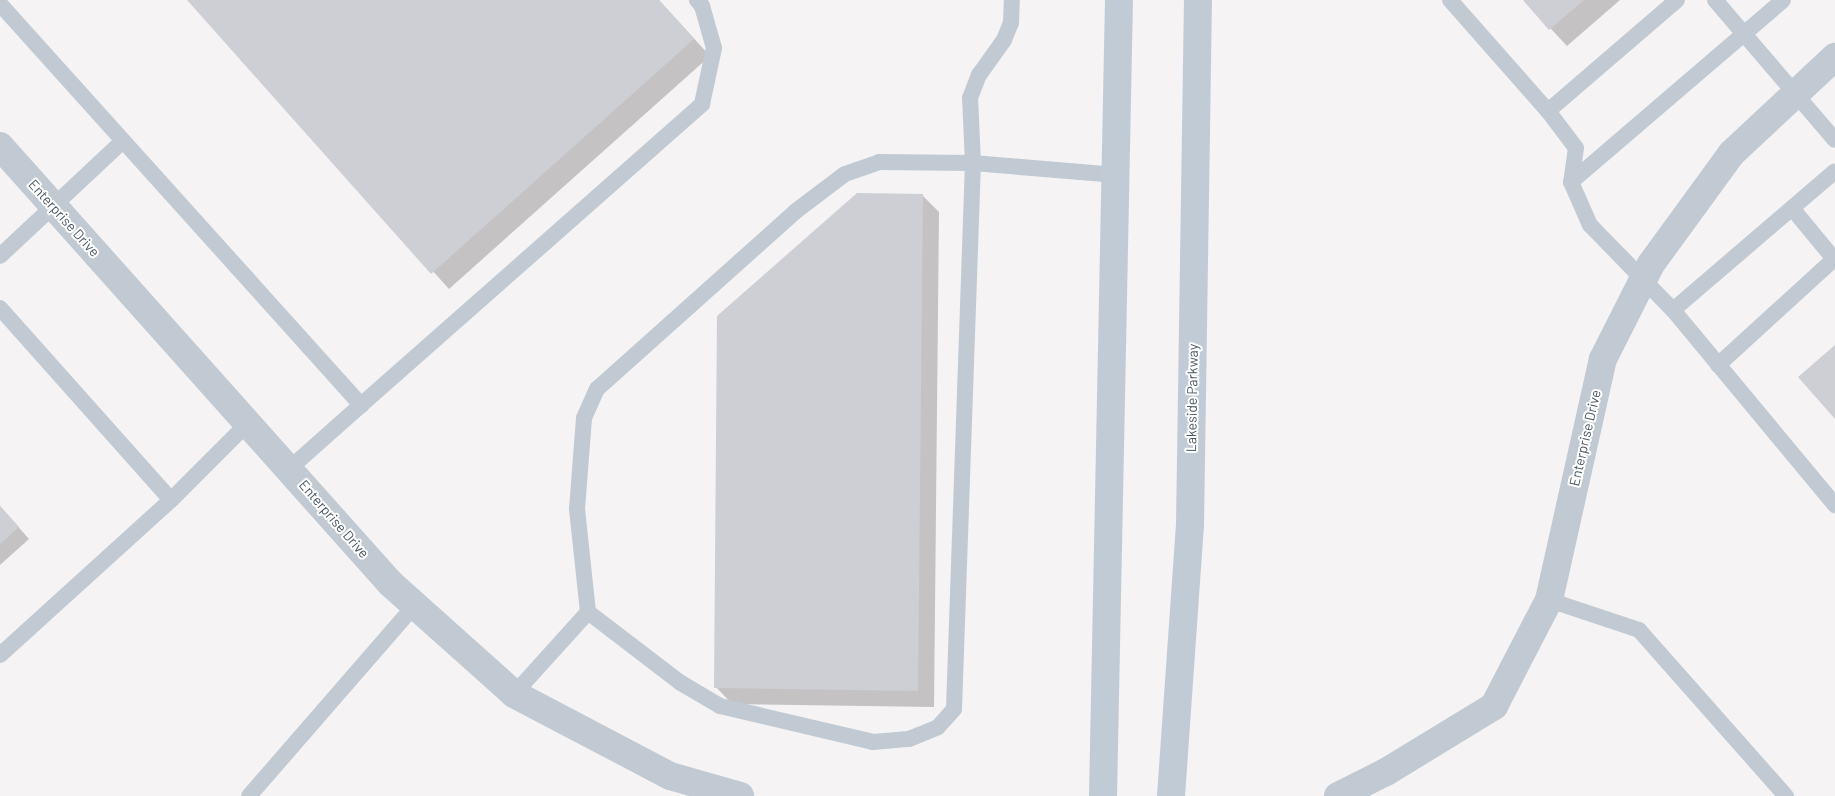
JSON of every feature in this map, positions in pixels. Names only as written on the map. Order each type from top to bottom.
[{"type":"main road","points":[[1103,796],[1119,0]]},
{"type":"main road","name":"Lakeside Parkway","points":[[1171,796],[1190,525],[1198,0]]},
{"type":"street","name":"Enterprise Drive","points":[[1338,796],[1386,772],[1494,706],[1549,600],[1603,359],[1642,281],[1651,264],[1732,153],[1835,57]]},
{"type":"street","name":"Enterprise Drive","points":[[0,146],[390,583],[514,694],[670,776],[740,796]]},
{"type":"lane","points":[[289,469],[702,104],[714,48],[702,6],[697,0]]},
{"type":"lane","points":[[1012,0],[1012,23],[1004,40],[979,75],[970,98],[973,163],[954,709],[938,727],[909,739],[873,742],[720,706],[681,683],[588,612],[577,509],[584,418],[597,389],[796,211],[846,174],[879,162],[973,163],[1116,175]]},
{"type":"lane","points":[[1450,0],[1548,111],[1576,148],[1572,182],[1590,225],[1672,310],[1835,505]]},
{"type":"lane","points":[[1548,111],[1677,0]]},
{"type":"lane","points":[[1715,0],[1835,140]]},
{"type":"lane","points":[[1572,182],[1783,0]]},
{"type":"lane","points":[[0,4],[361,404]]},
{"type":"lane","points":[[0,256],[123,142]]},
{"type":"lane","points":[[1672,310],[1835,171]]},
{"type":"lane","points":[[1718,365],[1834,259],[1792,208]]},
{"type":"lane","points":[[0,308],[171,500]]},
{"type":"lane","points":[[0,655],[171,500],[248,424]]},
{"type":"lane","points":[[1549,600],[1639,630],[1786,796]]},
{"type":"lane","points":[[250,796],[415,605]]},
{"type":"lane","points":[[514,694],[588,612]]},
{"type":"building","points":[[187,0],[659,0],[694,39],[431,274]]},
{"type":"building","points":[[1523,0],[1584,0],[1549,30]]},
{"type":"building","points":[[857,193],[923,194],[918,691],[714,688],[717,316]]},
{"type":"building","points":[[1835,345],[1835,419],[1798,377]]},
{"type":"building","points":[[0,506],[19,527],[0,544]]}]
